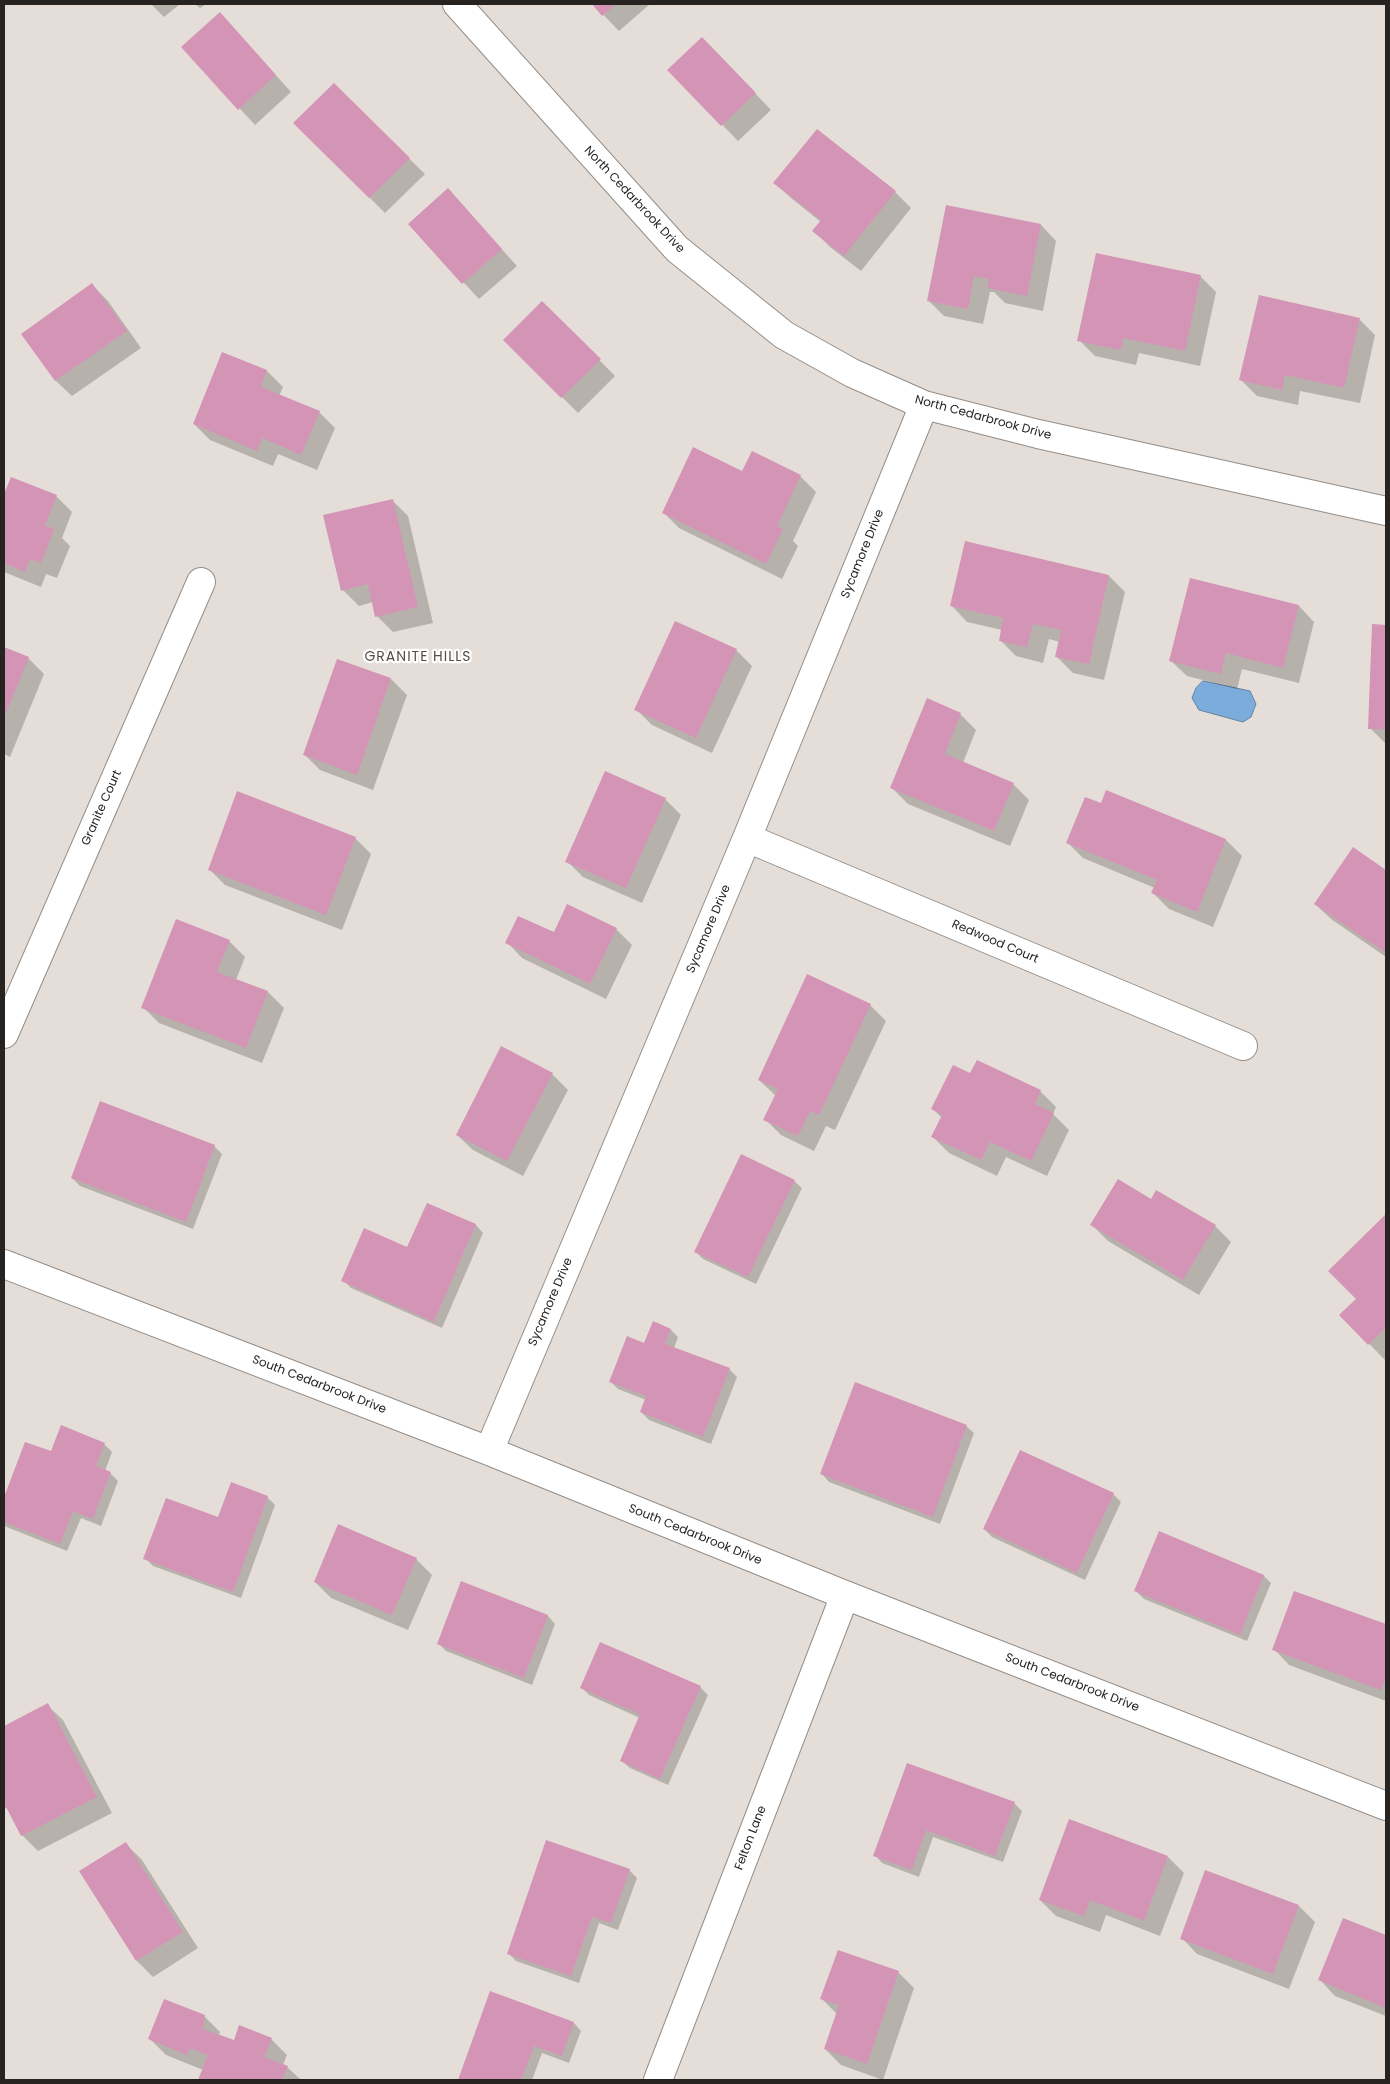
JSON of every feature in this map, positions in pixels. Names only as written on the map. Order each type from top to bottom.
[{"type":"street","name":"North Cedarbrook Drive","points":[[457,4],[677,249],[784,335],[852,373],[924,404],[1038,434],[1386,511]]},
{"type":"street","name":"Sycamore Drive","points":[[488,1451],[747,838],[924,404]]},
{"type":"street","name":"Granite Court","points":[[4,1034],[201,582]]},
{"type":"street","name":"Redwood Court","points":[[747,838],[1243,1046]]},
{"type":"street","name":"South Cedarbrook Drive","points":[[4,1264],[488,1451],[845,1595],[1386,1806]]},
{"type":"street","name":"Felton Lane","points":[[658,2080],[845,1595]]},
{"type":"water","points":[[1203,681],[1250,691],[1256,704],[1251,717],[1243,722],[1199,710],[1192,698],[1196,688]]},
{"type":"building","points":[[592,4],[616,4],[602,16]]},
{"type":"building","points":[[220,12],[276,75],[238,110],[181,47]]},
{"type":"building","points":[[702,37],[756,93],[721,126],[667,70]]},
{"type":"building","points":[[334,83],[410,158],[369,198],[293,123]]},
{"type":"building","points":[[817,129],[896,191],[844,256],[812,231],[821,220],[773,183]]},
{"type":"building","points":[[448,188],[502,249],[462,284],[408,224]]},
{"type":"building","points":[[946,205],[1041,224],[1027,296],[987,288],[989,279],[974,276],[968,309],[927,301]]},
{"type":"building","points":[[1096,253],[1201,275],[1185,351],[1123,338],[1121,350],[1077,341]]},
{"type":"building","points":[[92,283],[127,331],[55,381],[21,334]]},
{"type":"building","points":[[1259,295],[1360,318],[1344,388],[1285,375],[1282,390],[1239,380]]},
{"type":"building","points":[[542,301],[601,359],[561,398],[503,340]]},
{"type":"building","points":[[222,352],[267,370],[261,387],[320,411],[301,455],[262,438],[257,451],[193,424]]},
{"type":"building","points":[[693,447],[742,471],[752,451],[801,475],[777,526],[783,529],[766,564],[662,513]]},
{"type":"building","points":[[11,477],[57,495],[45,525],[54,529],[41,563],[30,559],[25,572],[4,563],[4,494]]},
{"type":"building","points":[[393,499],[418,607],[375,617],[368,584],[341,591],[323,515]]},
{"type":"building","points":[[965,541],[1109,575],[1089,664],[1055,657],[1061,630],[1033,624],[1027,647],[999,641],[1003,618],[950,606]]},
{"type":"building","points":[[1190,578],[1299,605],[1283,668],[1226,653],[1221,674],[1169,661]]},
{"type":"building","points":[[675,621],[737,649],[696,738],[634,710]]},
{"type":"building","points":[[1372,624],[1386,625],[1386,729],[1368,729]]},
{"type":"building","points":[[4,647],[29,657],[4,718]]},
{"type":"building","points":[[337,659],[391,678],[357,775],[303,755]]},
{"type":"building","points":[[927,698],[961,713],[945,754],[1014,783],[994,831],[890,788]]},
{"type":"building","points":[[605,771],[666,798],[626,888],[565,862]]},
{"type":"building","points":[[1106,790],[1226,839],[1197,912],[1151,893],[1157,880],[1066,843],[1085,797],[1101,803]]},
{"type":"building","points":[[237,791],[356,837],[326,915],[208,870]]},
{"type":"building","points":[[1353,847],[1386,870],[1386,953],[1314,904]]},
{"type":"building","points":[[567,904],[617,928],[590,984],[505,943],[518,916],[554,932]]},
{"type":"building","points":[[176,919],[230,940],[217,972],[268,991],[246,1048],[141,1008]]},
{"type":"building","points":[[807,974],[871,1004],[819,1115],[810,1111],[798,1136],[763,1120],[778,1089],[758,1080]]},
{"type":"building","points":[[501,1046],[553,1073],[507,1161],[456,1135]]},
{"type":"building","points":[[977,1060],[1041,1090],[1035,1104],[1054,1113],[1031,1161],[990,1142],[981,1160],[931,1137],[942,1115],[931,1109],[953,1065],[970,1073]]},
{"type":"building","points":[[100,1101],[215,1145],[186,1222],[71,1178]]},
{"type":"building","points":[[741,1154],[795,1180],[748,1277],[694,1252]]},
{"type":"building","points":[[1118,1179],[1151,1199],[1156,1190],[1216,1225],[1183,1280],[1090,1225]]},
{"type":"building","points":[[427,1203],[476,1224],[434,1322],[341,1281],[364,1228],[407,1247]]},
{"type":"building","points":[[1386,1214],[1386,1327],[1368,1345],[1339,1315],[1356,1299],[1328,1271]]},
{"type":"building","points":[[653,1321],[671,1329],[665,1344],[730,1368],[703,1437],[640,1412],[646,1396],[609,1382],[627,1336],[644,1343]]},
{"type":"building","points":[[855,1382],[967,1425],[933,1517],[820,1474]]},
{"type":"building","points":[[61,1425],[105,1443],[96,1466],[111,1472],[93,1519],[73,1511],[60,1544],[4,1522],[4,1497],[25,1442],[51,1451]]},
{"type":"building","points":[[1020,1450],[1114,1493],[1077,1573],[983,1529]]},
{"type":"building","points":[[231,1482],[268,1496],[233,1592],[143,1559],[166,1498],[218,1517]]},
{"type":"building","points":[[338,1524],[417,1558],[392,1615],[314,1582]]},
{"type":"building","points":[[1159,1531],[1264,1575],[1240,1635],[1134,1591]]},
{"type":"building","points":[[461,1581],[548,1615],[524,1678],[437,1644]]},
{"type":"building","points":[[1294,1591],[1386,1624],[1386,1677],[1381,1690],[1272,1650]]},
{"type":"building","points":[[600,1642],[701,1686],[660,1779],[620,1761],[640,1714],[580,1688]]},
{"type":"building","points":[[48,1703],[97,1797],[21,1836],[4,1803],[4,1726]]},
{"type":"building","points":[[907,1763],[1015,1802],[995,1856],[926,1830],[912,1870],[873,1856]]},
{"type":"building","points":[[1069,1819],[1168,1856],[1144,1921],[1090,1900],[1084,1916],[1039,1900]]},
{"type":"building","points":[[546,1840],[630,1869],[611,1923],[592,1917],[571,1976],[507,1954]]},
{"type":"building","points":[[126,1842],[183,1932],[136,1961],[79,1871]]},
{"type":"building","points":[[1205,1870],[1299,1905],[1273,1974],[1180,1939]]},
{"type":"building","points":[[1343,1918],[1386,1935],[1386,2008],[1318,1980]]},
{"type":"building","points":[[838,1950],[899,1971],[867,2064],[824,2049],[839,2005],[820,1999]]},
{"type":"building","points":[[490,1991],[574,2022],[562,2056],[534,2046],[521,2080],[458,2080]]},
{"type":"building","points":[[164,1999],[205,2015],[203,2029],[234,2040],[239,2025],[272,2038],[264,2057],[288,2066],[282,2080],[198,2080],[208,2055],[190,2048],[187,2055],[148,2039]]},
{"type":"district","name":"GRANITE HILLS","points":[[418,657]]}]
